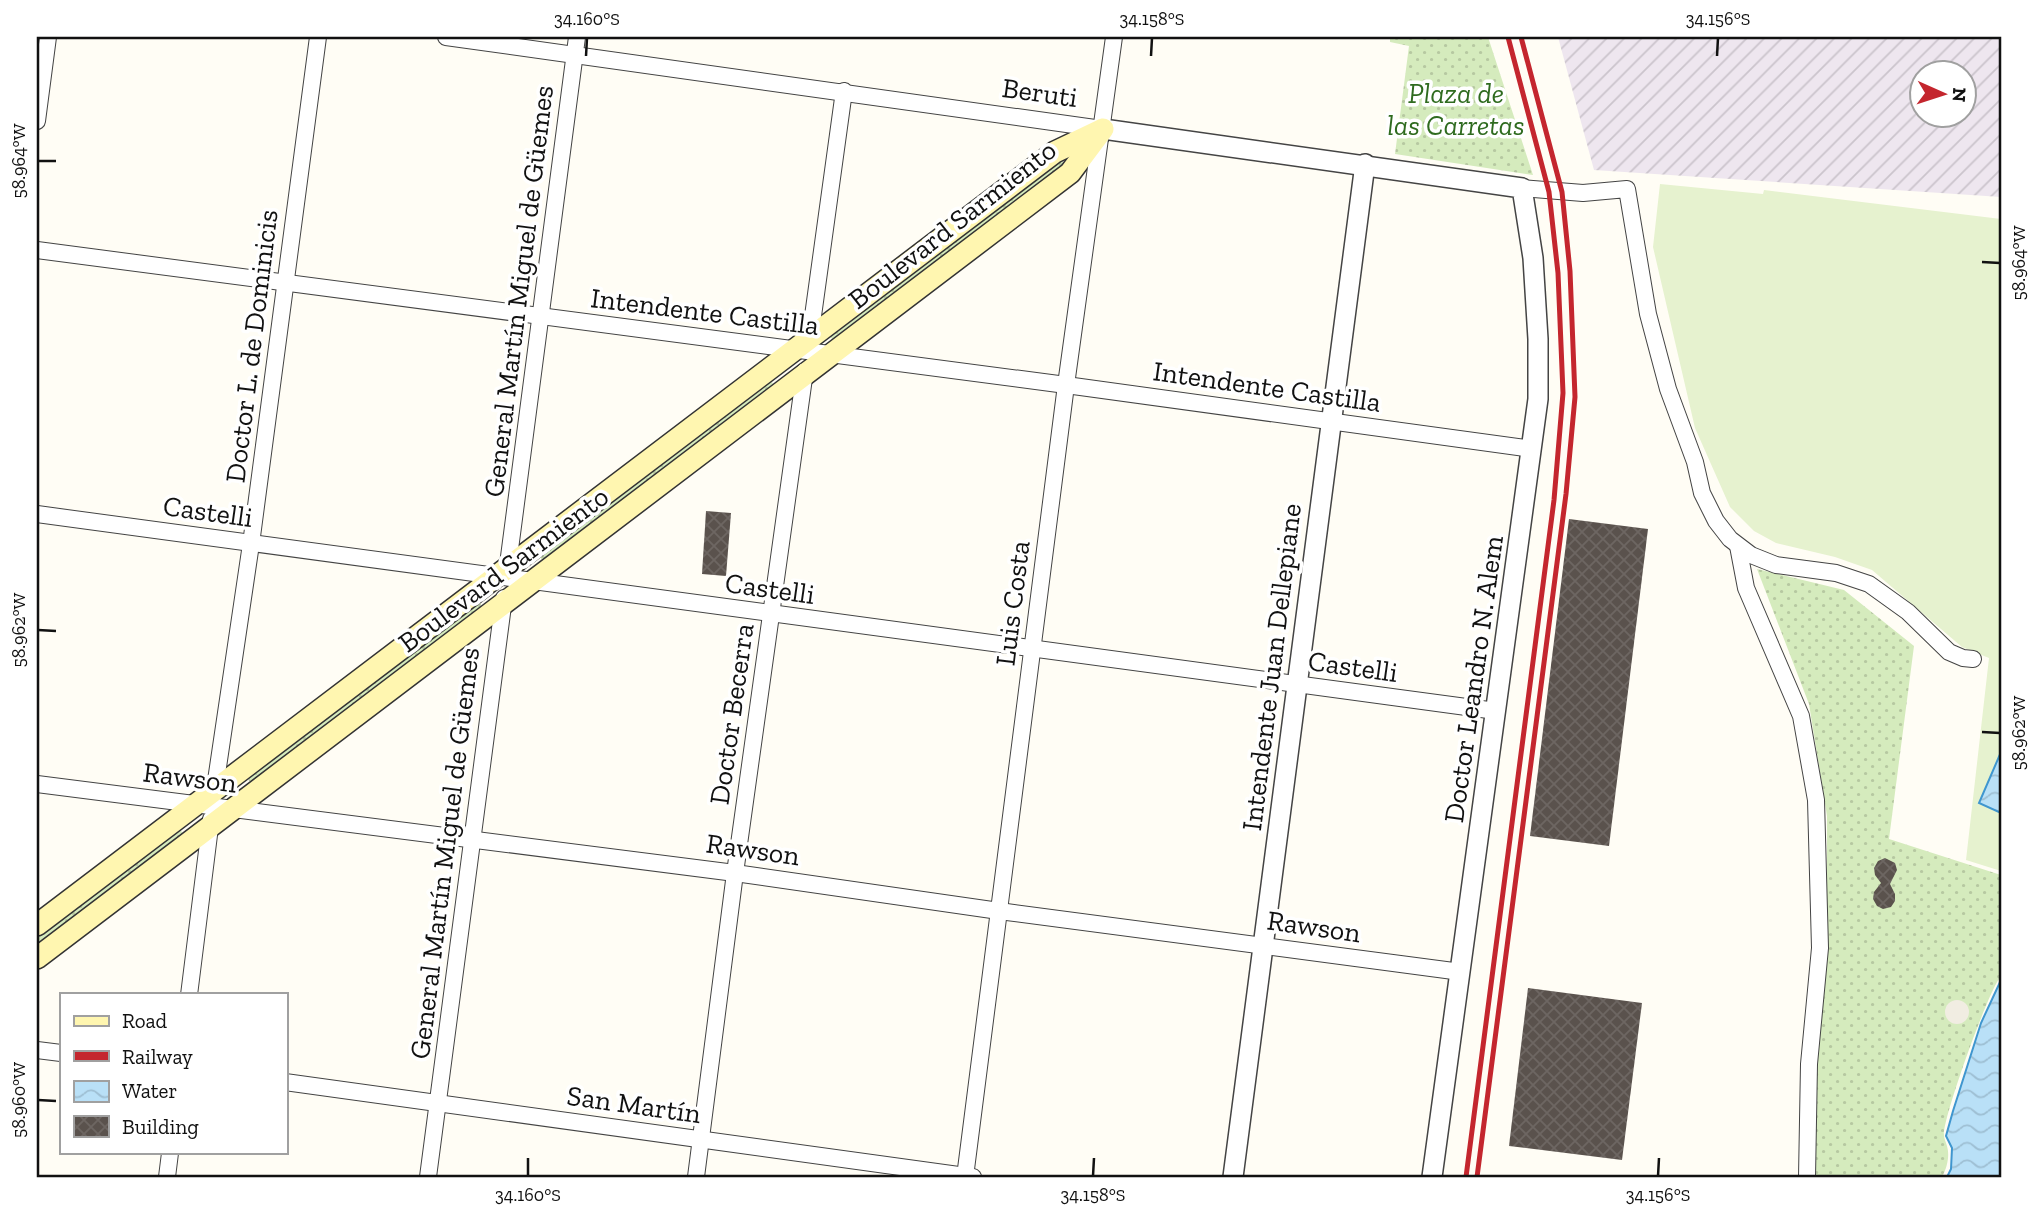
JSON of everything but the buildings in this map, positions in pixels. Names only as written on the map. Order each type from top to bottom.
[{"type":"main road","name":"Boulevard Sarmiento","points":[[37,958],[213,807],[503,574],[1055,152],[1103,130]]},
{"type":"main road","name":"Boulevard Sarmiento","points":[[37,925],[213,807],[503,604],[1070,173],[1103,130]]},
{"type":"street","points":[[37,121],[48,37]]},
{"type":"street","name":"Doctor L. de Dominicis","points":[[189,993],[318,37]]},
{"type":"street","name":"Beruti","points":[[446,37],[1522,188],[1583,193],[1627,189],[1648,314],[1668,389],[1695,462],[1702,493],[1716,520],[1738,546]]},
{"type":"street","name":"General Martín Miguel de Güemes","points":[[428,1177],[503,604],[503,574],[541,316],[577,37]]},
{"type":"street","name":"Luis Costa","points":[[968,1177],[1032,649],[1114,37]]},
{"type":"street","name":"Doctor Becerra","points":[[696,1177],[735,873],[805,375],[804,346],[844,91]]},
{"type":"street","name":"Intendente Juan Dellepiane","points":[[1233,1177],[1365,164]]},
{"type":"street","name":"Doctor Leandro N. Alem","points":[[1432,1177],[1538,399],[1533,258],[1522,188]]},
{"type":"street","name":"Intendente Castilla","points":[[37,250],[541,316],[804,346],[832,354],[1532,449]]},
{"type":"street","name":"Castelli","points":[[37,514],[251,544],[503,574],[531,582],[1496,711]]},
{"type":"street","points":[[1738,546],[1751,555],[1776,565],[1836,573],[1869,584],[1908,612],[1949,652],[1973,659]]},
{"type":"street","points":[[1738,546],[1746,588],[1801,716],[1816,800],[1820,948],[1809,1064],[1807,1177]]},
{"type":"street","name":"Rawson","points":[[37,783],[735,873],[1461,972]]},
{"type":"street","points":[[37,1050],[60,1053]]},
{"type":"street","name":"San Martín","points":[[287,1082],[968,1177]]},
{"type":"street","points":[[167,1177],[170,1154]]},
{"type":"shaded area","points":[[1558,37],[2001,37],[2001,197],[1594,170]]},
{"type":"shaded area","points":[[1957,1000],[1968,1007],[1969,1012],[1962,1023],[1957,1024],[1946,1017],[1945,1012],[1952,1001]]},
{"type":"green space","name":"Plaza de las Carretas","points":[[1390,37],[1488,37],[1533,175],[1395,154],[1409,46],[1390,42]]},
{"type":"green space","points":[[1060,160],[1063,161],[1062,167],[834,340],[831,338],[830,335]]},
{"type":"green space","points":[[1660,184],[1763,194],[1764,190],[2001,219],[2001,871],[1966,860],[1989,658],[1962,647],[1872,570],[1835,557],[1776,543],[1754,531],[1730,507],[1695,428],[1653,247]]},
{"type":"green space","points":[[770,380],[774,385],[544,560],[541,559],[541,556]]},
{"type":"green space","points":[[1757,569],[1844,590],[1914,646],[1889,839],[2001,875],[2001,976],[1977,1027],[1958,1080],[1944,1135],[1948,1158],[1942,1177],[1815,1177],[1817,1066],[1827,947],[1827,816],[1809,704]]},
{"type":"green space","points":[[478,602],[481,604],[480,610],[252,782],[249,781],[248,777]]},
{"type":"green space","points":[[180,829],[183,834],[37,947],[37,936]]},
{"type":"water","points":[[2001,752],[2001,813],[1979,803]]},
{"type":"water","points":[[2001,980],[2001,1177],[1947,1177],[1951,1169],[1952,1148],[1946,1136],[1981,1023]]},
{"type":"railway","points":[[1466,1177],[1554,500],[1563,393],[1558,273],[1549,192],[1508,37]]},
{"type":"railway","points":[[1477,1177],[1566,494],[1575,397],[1570,271],[1562,192],[1521,37]]}]
